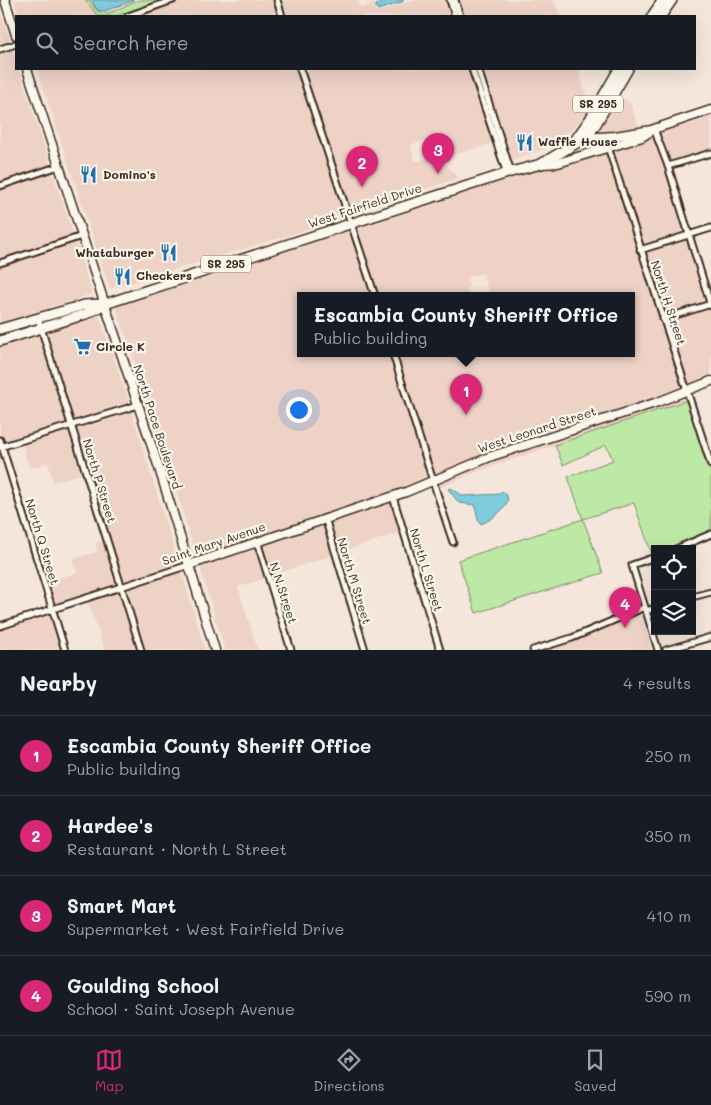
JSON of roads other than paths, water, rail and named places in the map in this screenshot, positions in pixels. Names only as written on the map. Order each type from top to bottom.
[{"type":"main road","points":[[5,0],[15,32]]},
{"type":"main road","points":[[653,15],[662,0]]},
{"type":"main road","points":[[662,15],[672,0]]},
{"type":"main road","name":"North Pace Boulevard","points":[[27,70],[138,405],[215,650]]},
{"type":"main road","name":"West Fairfield Drive","points":[[0,341],[86,314],[105,304],[541,164],[569,149],[618,70]]},
{"type":"main road","name":"SR 295","points":[[569,149],[586,137],[596,124],[627,70]]},
{"type":"main road","points":[[577,139],[654,129],[711,110]]},
{"type":"main road","points":[[541,164],[558,163],[642,136],[654,129]]},
{"type":"main road","name":"West Fairfield Drive","points":[[0,329],[84,305],[105,304]]},
{"type":"main road","name":"West Leonard Street","points":[[433,480],[492,456],[658,402],[711,381]]},
{"type":"main road","name":"Saint Mary Avenue","points":[[189,565],[325,518],[393,497],[433,480]]},
{"type":"street","points":[[131,15],[173,0]]},
{"type":"street","points":[[277,0],[282,15]]},
{"type":"street","points":[[450,0],[455,15]]},
{"type":"street","points":[[455,0],[460,15]]},
{"type":"street","points":[[0,49],[15,44]]},
{"type":"street","points":[[300,70],[374,292]]},
{"type":"street","points":[[472,70],[509,173]]},
{"type":"street","points":[[478,70],[509,173]]},
{"type":"street","points":[[654,129],[668,166],[711,305],[663,319]]},
{"type":"street","name":"North H Street","points":[[608,147],[711,465]]},
{"type":"street","points":[[668,166],[711,153]]},
{"type":"street","points":[[0,186],[59,166]]},
{"type":"street","points":[[640,250],[711,228]]},
{"type":"street","points":[[0,263],[82,236]]},
{"type":"street","name":"North P Street","points":[[38,318],[141,650]]},
{"type":"street","points":[[394,357],[453,542]]},
{"type":"street","points":[[1,447],[138,405]]},
{"type":"street","name":"North Q Street","points":[[0,440],[65,650]]},
{"type":"street","name":"North L Street","points":[[393,497],[439,650]]},
{"type":"street","name":"North M Street","points":[[325,518],[365,650]]},
{"type":"street","points":[[685,545],[711,534]]},
{"type":"street","name":"N N Street","points":[[257,541],[291,650]]},
{"type":"street","points":[[651,558],[632,565],[658,650]]},
{"type":"street","name":"Saint Mary Avenue","points":[[0,626],[189,565]]},
{"type":"street","points":[[696,596],[711,592]]},
{"type":"street","points":[[533,650],[572,638],[645,609],[651,608]]},
{"type":"street","points":[[666,650],[711,637]]},
{"type":"water","points":[[92,0],[134,0],[105,11],[99,11]]},
{"type":"water","points":[[389,0],[404,0],[378,10],[376,8],[376,5]]},
{"type":"water","points":[[451,488],[463,496],[499,494],[502,491],[506,495],[506,505],[491,519],[481,524],[478,520],[475,505],[459,503],[448,489]]},
{"type":"place","name":"Waffle House","points":[[524,142]]},
{"type":"place","name":"Smart Mart","points":[[438,174]]},
{"type":"place","name":"Domino's","points":[[89,175]]},
{"type":"place","name":"Hardee's","points":[[362,187]]},
{"type":"place","name":"Whataburger","points":[[168,253]]},
{"type":"place","name":"Checkers","points":[[122,276]]},
{"type":"place","name":"Circle K","points":[[82,347]]},
{"type":"place","name":"Escambia County Sheriff Office","points":[[466,415]]},
{"type":"place","name":"Goulding School","points":[[625,628]]}]
